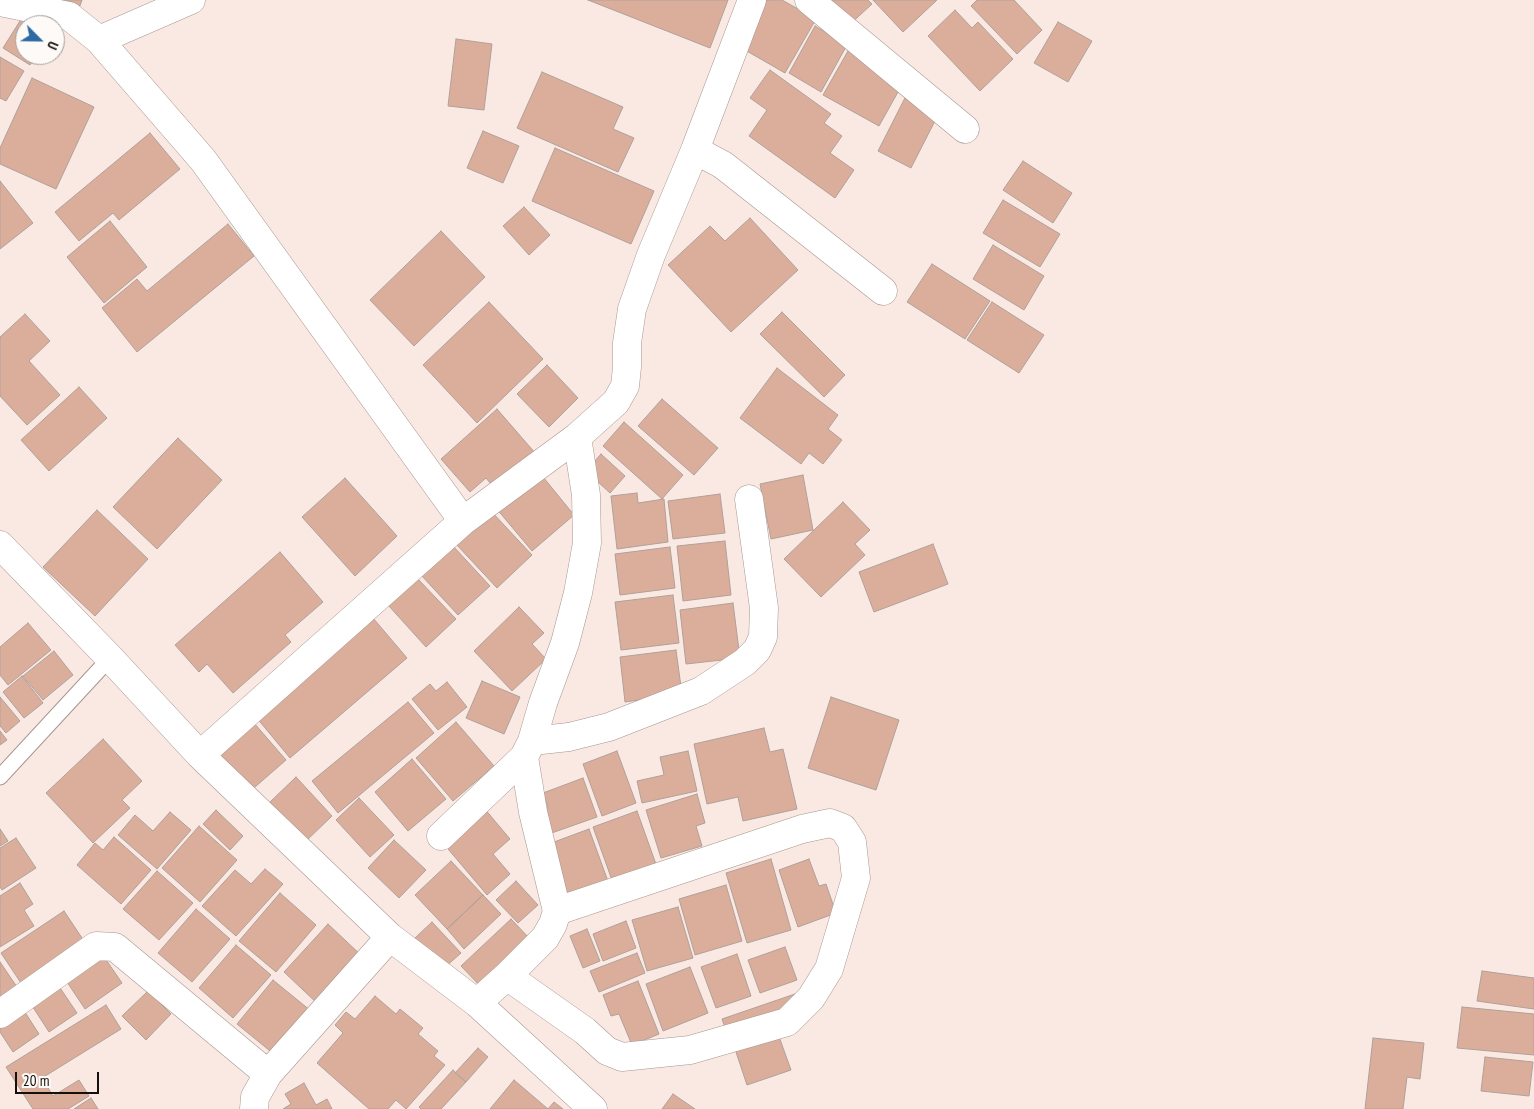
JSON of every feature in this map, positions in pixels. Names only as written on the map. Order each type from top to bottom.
[{"type":"street","points":[[99,40],[191,0]]},
{"type":"street","points":[[200,755],[463,520],[578,437],[616,402],[625,386],[627,343],[632,309],[651,255],[695,150],[752,0]]},
{"type":"street","points":[[809,0],[965,130]]},
{"type":"street","points":[[0,2],[69,16],[99,40],[203,160],[463,520]]},
{"type":"street","points":[[695,150],[723,165],[883,291]]},
{"type":"street","points":[[477,1003],[545,938],[558,911],[532,812],[528,749],[565,643],[578,592],[587,543],[586,494],[578,437]]},
{"type":"street","points":[[441,836],[528,749],[609,728],[701,690],[745,662],[757,650],[763,637],[764,608],[749,499]]},
{"type":"street","points":[[0,545],[110,658],[200,755],[390,937],[477,1003],[593,1109]]},
{"type":"street","points":[[507,976],[585,1031],[606,1051],[622,1057],[690,1050],[788,1022],[811,998],[829,969],[856,878],[852,842],[843,828],[830,823],[802,829],[558,911]]},
{"type":"street","points":[[254,1109],[255,1097],[268,1074],[390,937]]},
{"type":"street","points":[[0,1014],[96,946],[115,947],[268,1074]]},
{"type":"lane","points":[[0,777],[110,658]]},
{"type":"building","points":[[51,0],[82,0],[78,11]]},
{"type":"building","points":[[588,0],[728,0],[710,48]]},
{"type":"building","points":[[764,0],[782,0],[816,19],[785,73],[738,46]]},
{"type":"building","points":[[825,0],[868,0],[872,4],[847,27]]},
{"type":"building","points":[[873,0],[937,0],[903,32]]},
{"type":"building","points":[[977,0],[1014,0],[1042,30],[1017,54],[971,6]]},
{"type":"building","points":[[955,10],[972,28],[978,22],[1013,59],[980,91],[928,36]]},
{"type":"building","points":[[1058,22],[1092,41],[1068,82],[1034,63]]},
{"type":"building","points":[[815,26],[847,45],[821,92],[789,73]]},
{"type":"building","points":[[15,29],[15,56],[3,48]]},
{"type":"building","points":[[456,39],[492,44],[484,110],[448,106]]},
{"type":"building","points":[[848,51],[903,83],[879,126],[823,95]]},
{"type":"building","points":[[0,57],[24,71],[6,101],[0,98]]},
{"type":"building","points":[[770,70],[831,114],[824,123],[842,136],[830,153],[854,170],[835,198],[749,136],[767,110],[750,98]]},
{"type":"building","points":[[542,72],[623,107],[613,129],[634,138],[618,172],[517,128]]},
{"type":"building","points":[[32,78],[94,107],[56,189],[0,164],[0,148]]},
{"type":"building","points":[[907,94],[940,111],[911,168],[878,151]]},
{"type":"building","points":[[483,131],[519,146],[503,183],[467,168]]},
{"type":"building","points":[[150,133],[180,169],[119,220],[113,213],[79,241],[55,212]]},
{"type":"building","points":[[555,148],[654,191],[631,244],[532,201]]},
{"type":"building","points":[[1023,161],[1072,193],[1053,223],[1003,190]]},
{"type":"building","points":[[0,181],[33,223],[0,249]]},
{"type":"building","points":[[1003,200],[1060,234],[1040,267],[983,233]]},
{"type":"building","points":[[524,207],[550,235],[529,255],[503,226]]},
{"type":"building","points":[[750,218],[798,270],[731,332],[668,265],[710,226],[725,241]]},
{"type":"building","points":[[110,221],[147,267],[104,303],[67,257]]},
{"type":"building","points":[[228,224],[254,256],[137,352],[102,308],[137,279],[147,291]]},
{"type":"building","points":[[441,231],[485,277],[414,346],[370,300]]},
{"type":"building","points":[[993,245],[1044,276],[1024,310],[973,279]]},
{"type":"building","points":[[932,264],[990,301],[965,339],[907,302]]},
{"type":"building","points":[[489,302],[543,359],[477,423],[423,365]]},
{"type":"building","points":[[992,302],[1044,335],[1019,373],[967,340]]},
{"type":"building","points":[[782,312],[845,375],[824,397],[760,334]]},
{"type":"building","points":[[25,314],[50,341],[29,361],[60,395],[27,425],[0,396],[0,337]]},
{"type":"building","points":[[547,365],[578,398],[549,427],[517,394]]},
{"type":"building","points":[[777,368],[838,415],[828,429],[842,440],[823,464],[809,453],[801,464],[740,418]]},
{"type":"building","points":[[79,387],[107,418],[49,471],[21,440]]},
{"type":"building","points":[[662,399],[718,448],[694,475],[638,426]]},
{"type":"building","points":[[497,409],[536,454],[496,490],[486,478],[470,492],[441,459]]},
{"type":"building","points":[[624,422],[683,475],[662,499],[603,446]]},
{"type":"building","points":[[178,438],[222,480],[157,549],[113,507]]},
{"type":"building","points":[[601,454],[625,476],[610,493],[586,471]]},
{"type":"building","points":[[539,472],[574,515],[532,551],[496,508]]},
{"type":"building","points":[[803,475],[813,530],[771,539],[760,484]]},
{"type":"building","points":[[345,478],[397,536],[355,576],[302,517]]},
{"type":"building","points":[[637,493],[638,503],[664,499],[668,542],[617,549],[611,496]]},
{"type":"building","points":[[720,494],[725,533],[673,539],[668,501]]},
{"type":"building","points":[[843,502],[870,530],[855,544],[865,555],[821,597],[784,559]]},
{"type":"building","points":[[97,510],[148,559],[95,616],[43,567]]},
{"type":"building","points":[[490,510],[532,555],[497,588],[455,543]]},
{"type":"building","points":[[725,541],[731,595],[683,601],[677,546]]},
{"type":"building","points":[[933,544],[948,584],[874,612],[859,572]]},
{"type":"building","points":[[453,546],[490,586],[458,615],[421,575]]},
{"type":"building","points":[[670,547],[675,588],[620,595],[615,554]]},
{"type":"building","points":[[280,552],[323,602],[285,635],[291,642],[233,693],[207,664],[199,672],[175,645]]},
{"type":"building","points":[[417,578],[456,619],[426,647],[388,605]]},
{"type":"building","points":[[673,595],[679,643],[621,650],[615,602]]},
{"type":"building","points":[[733,603],[740,658],[686,664],[680,610]]},
{"type":"building","points":[[519,607],[544,633],[532,644],[546,659],[512,691],[474,651]]},
{"type":"building","points":[[373,618],[407,658],[290,758],[256,717]]},
{"type":"building","points":[[28,623],[51,650],[8,685],[0,675],[0,647]]},
{"type":"building","points":[[676,650],[682,694],[625,702],[620,657]]},
{"type":"building","points":[[54,651],[73,675],[43,700],[23,676]]},
{"type":"building","points":[[22,676],[43,703],[24,718],[3,692]]},
{"type":"building","points":[[482,681],[520,697],[504,734],[466,718]]},
{"type":"building","points":[[447,682],[467,707],[438,730],[412,699],[430,684],[436,691]]},
{"type":"building","points":[[0,697],[20,721],[6,733],[0,726]]},
{"type":"building","points":[[831,697],[899,720],[876,790],[808,768]]},
{"type":"building","points":[[408,702],[434,733],[338,813],[312,781]]},
{"type":"building","points":[[456,722],[494,766],[453,801],[416,758]]},
{"type":"building","points":[[254,723],[286,760],[247,794],[215,756]]},
{"type":"building","points":[[764,728],[770,752],[783,749],[797,809],[743,821],[738,797],[707,804],[694,744]]},
{"type":"building","points":[[0,731],[7,740],[0,745]]},
{"type":"building","points":[[103,739],[142,781],[122,800],[130,808],[93,843],[46,793]]},
{"type":"building","points":[[617,751],[636,803],[602,816],[583,764]]},
{"type":"building","points":[[688,751],[697,791],[642,803],[637,781],[664,775],[660,757]]},
{"type":"building","points":[[412,759],[446,799],[408,831],[375,792]]},
{"type":"building","points":[[296,777],[332,816],[305,842],[269,803]]},
{"type":"building","points":[[583,778],[597,817],[546,835],[537,811],[548,807],[543,793]]},
{"type":"building","points":[[697,794],[705,823],[696,826],[702,846],[661,858],[646,810]]},
{"type":"building","points":[[359,798],[394,835],[370,857],[336,820]]},
{"type":"building","points":[[484,808],[510,839],[493,854],[510,874],[487,895],[443,843]]},
{"type":"building","points":[[216,810],[243,836],[230,850],[203,824]]},
{"type":"building","points":[[637,811],[657,867],[613,883],[593,827]]},
{"type":"building","points":[[170,812],[191,830],[157,869],[118,835],[135,815],[153,831]]},
{"type":"building","points":[[199,826],[237,860],[200,902],[162,868]]},
{"type":"building","points":[[0,829],[8,841],[0,846]]},
{"type":"building","points":[[589,829],[609,884],[566,900],[546,845]]},
{"type":"building","points":[[114,837],[151,870],[121,904],[77,865],[95,843],[103,850]]},
{"type":"building","points":[[16,838],[36,868],[2,890],[0,887],[0,848]]},
{"type":"building","points":[[394,840],[426,870],[399,898],[368,868]]},
{"type":"building","points":[[771,859],[791,930],[747,943],[726,873]]},
{"type":"building","points":[[809,859],[819,886],[826,884],[836,913],[798,927],[779,870]]},
{"type":"building","points":[[451,861],[483,895],[447,929],[415,895]]},
{"type":"building","points":[[265,869],[283,884],[236,936],[202,906],[235,870],[251,884]]},
{"type":"building","points":[[157,871],[193,903],[159,940],[123,909]]},
{"type":"building","points":[[516,881],[538,905],[518,923],[496,900]]},
{"type":"building","points":[[20,883],[33,904],[24,910],[34,926],[0,947],[0,896]]},
{"type":"building","points":[[726,885],[742,941],[695,955],[679,899]]},
{"type":"building","points":[[280,893],[316,925],[276,972],[239,941]]},
{"type":"building","points":[[483,895],[501,914],[464,949],[447,929]]},
{"type":"building","points":[[678,907],[693,958],[647,971],[632,920]]},
{"type":"building","points":[[196,909],[230,939],[192,982],[158,953]]},
{"type":"building","points":[[64,911],[84,941],[21,983],[1,953]]},
{"type":"building","points":[[511,919],[532,941],[482,988],[461,966]]},
{"type":"building","points":[[626,921],[636,948],[603,961],[593,934]]},
{"type":"building","points":[[432,922],[461,953],[443,969],[415,938]]},
{"type":"building","points":[[328,924],[364,958],[319,1005],[284,972]]},
{"type":"building","points":[[587,929],[600,961],[583,968],[570,936]]},
{"type":"building","points":[[236,945],[271,975],[233,1018],[199,988]]},
{"type":"building","points":[[785,947],[797,980],[760,993],[748,960]]},
{"type":"building","points":[[98,948],[122,983],[85,1009],[61,973]]},
{"type":"building","points":[[637,953],[645,973],[599,992],[590,971]]},
{"type":"building","points":[[737,954],[751,996],[716,1008],[701,967]]},
{"type":"building","points":[[0,962],[17,987],[0,999]]},
{"type":"building","points":[[690,967],[708,1013],[663,1031],[646,984]]},
{"type":"building","points":[[1482,971],[1534,978],[1534,1009],[1477,1001]]},
{"type":"building","points":[[54,979],[77,1013],[49,1032],[27,998]]},
{"type":"building","points":[[273,980],[311,1011],[275,1055],[237,1024]]},
{"type":"building","points":[[638,981],[659,1034],[632,1045],[619,1014],[611,1016],[603,995]]},
{"type":"building","points":[[148,991],[171,1014],[146,1040],[122,1016]]},
{"type":"building","points":[[795,994],[795,1007],[727,1033],[722,1019]]},
{"type":"building","points":[[375,996],[396,1014],[400,1009],[423,1028],[418,1034],[438,1051],[434,1056],[445,1065],[406,1109],[396,1100],[388,1109],[369,1109],[317,1063],[343,1033],[335,1025],[346,1012],[355,1019]]},
{"type":"building","points":[[19,1003],[39,1034],[13,1052],[0,1032],[0,1017]]},
{"type":"building","points":[[106,1005],[121,1029],[42,1078],[53,1096],[79,1080],[89,1096],[68,1109],[33,1109],[6,1067]]},
{"type":"building","points":[[1462,1007],[1534,1014],[1534,1055],[1457,1048]]},
{"type":"building","points":[[777,1031],[791,1070],[747,1085],[734,1046]]},
{"type":"building","points":[[1373,1038],[1424,1043],[1420,1079],[1407,1077],[1403,1109],[1365,1109]]},
{"type":"building","points":[[478,1048],[488,1057],[466,1082],[455,1073]]},
{"type":"building","points":[[1485,1057],[1533,1062],[1529,1096],[1481,1091]]},
{"type":"building","points":[[453,1070],[466,1082],[441,1109],[421,1109],[419,1107]]},
{"type":"building","points":[[514,1080],[548,1109],[490,1109]]},
{"type":"building","points":[[304,1083],[316,1105],[327,1099],[332,1109],[283,1109],[291,1104],[285,1094]]},
{"type":"building","points":[[673,1094],[695,1109],[662,1109]]},
{"type":"building","points":[[91,1098],[98,1109],[74,1109]]},
{"type":"building","points":[[554,1102],[563,1109],[548,1109]]}]
